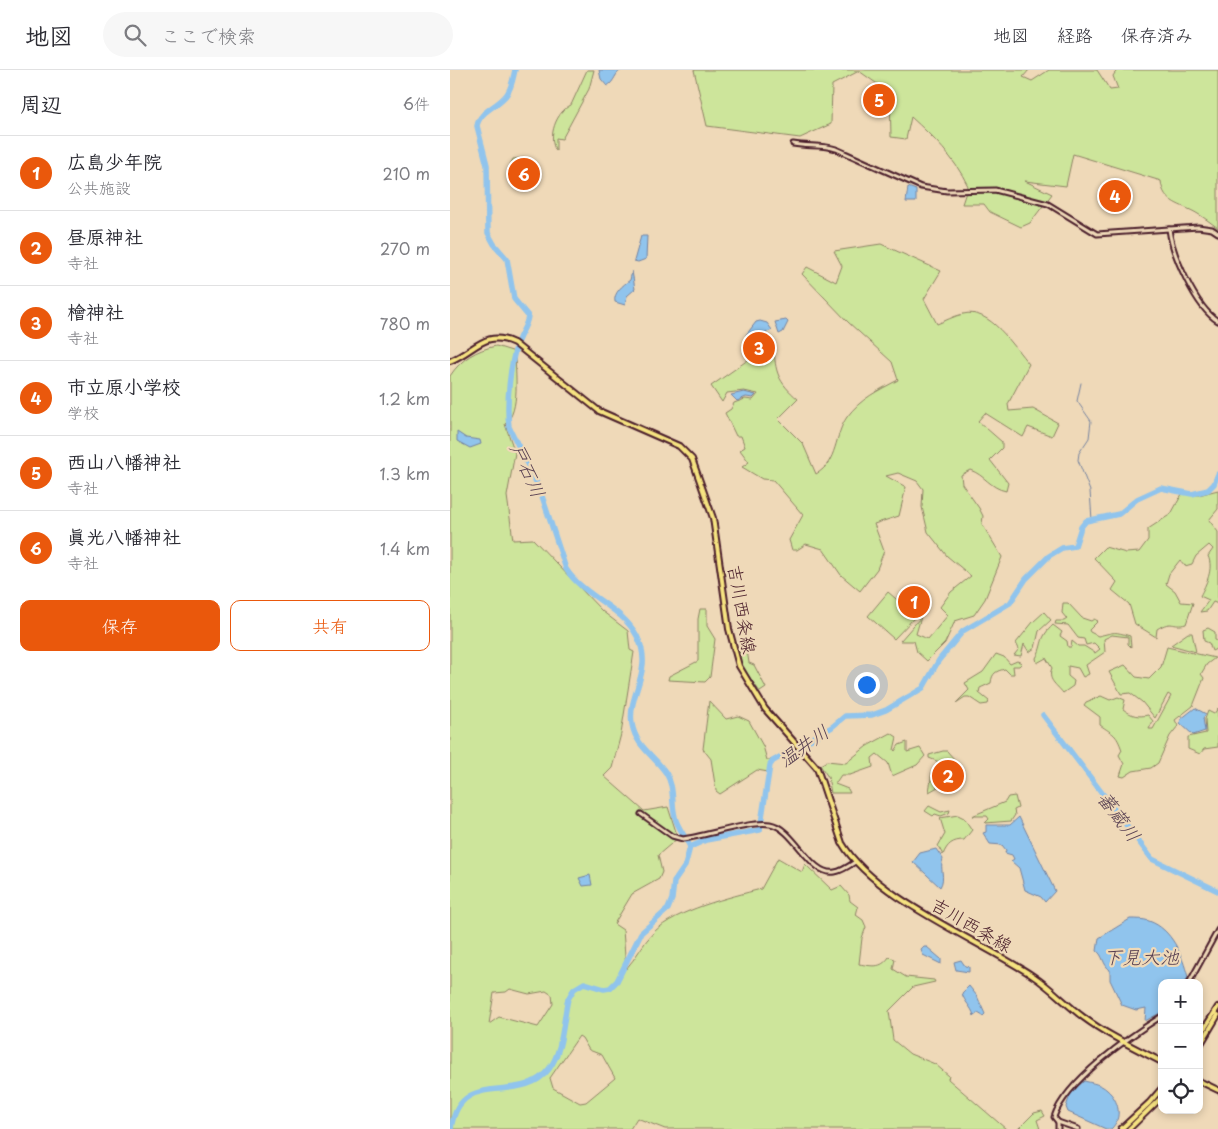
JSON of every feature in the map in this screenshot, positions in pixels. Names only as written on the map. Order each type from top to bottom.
[{"type":"main road","name":"吉川西条線","points":[[450,362],[490,338],[504,339],[520,348],[599,411],[679,446],[692,459],[713,518],[728,629],[739,666],[765,708],[796,742],[820,774],[842,843],[855,862],[902,898],[1033,975],[1083,1017],[1123,1042],[1158,1060]]},
{"type":"main road","points":[[1203,1031],[1218,1007]]},
{"type":"main road","points":[[1203,1040],[1218,1015]]},
{"type":"main road","points":[[1203,1083],[1218,1090]]},
{"type":"main road","points":[[1121,1129],[1149,1104],[1158,1093]]},
{"type":"main road","points":[[1129,1129],[1158,1101]]},
{"type":"street","points":[[793,144],[808,147],[826,145],[921,188],[947,191],[995,190],[1048,204],[1096,234],[1198,227],[1218,232]]},
{"type":"street","points":[[1170,228],[1176,260],[1211,317],[1218,321]]},
{"type":"street","points":[[641,814],[672,836],[683,839],[759,824],[772,825],[785,832],[822,870],[833,873],[855,862]]},
{"type":"street","points":[[1191,979],[1218,930]]},
{"type":"street","points":[[1078,1129],[1058,1122],[1054,1117],[1062,1098],[1123,1042],[1158,1019]]},
{"type":"street","points":[[1058,1122],[1058,1129]]},
{"type":"green space","points":[[587,70],[594,70],[589,89],[562,139],[556,138],[556,151],[552,139],[554,125],[561,113],[571,105]]},
{"type":"green space","points":[[694,70],[1029,70],[1023,77],[1032,81],[1049,70],[1097,70],[1110,90],[1118,89],[1113,76],[1117,70],[1218,70],[1218,228],[1198,214],[1169,199],[1165,194],[1161,181],[1073,154],[1066,186],[1025,181],[1052,194],[1030,223],[1021,227],[990,212],[984,204],[962,204],[968,186],[943,148],[911,117],[906,139],[891,137],[890,93],[859,71],[832,85],[831,124],[800,138],[707,126]]},
{"type":"green space","points":[[524,158],[534,162],[537,169],[528,182],[512,186],[510,165],[513,159]]},
{"type":"green space","points":[[881,244],[941,271],[924,299],[937,324],[963,314],[973,313],[982,316],[992,322],[1008,338],[1029,364],[1008,404],[1009,411],[1033,409],[1058,423],[1052,436],[1028,427],[1023,437],[985,413],[978,421],[1002,442],[1002,448],[990,460],[1008,483],[1006,491],[996,487],[970,470],[961,475],[962,484],[979,508],[983,516],[982,524],[1002,557],[985,599],[974,615],[955,621],[945,643],[927,661],[917,652],[914,641],[900,641],[921,617],[916,634],[928,639],[948,615],[940,607],[951,592],[971,576],[947,556],[928,532],[922,507],[923,489],[917,481],[898,473],[886,476],[906,487],[899,516],[874,524],[884,551],[877,569],[860,591],[841,575],[823,549],[806,544],[797,550],[792,550],[789,540],[803,515],[773,480],[762,479],[742,467],[749,462],[740,450],[745,447],[741,436],[736,436],[725,413],[731,409],[734,403],[745,399],[753,400],[758,394],[744,391],[727,393],[722,402],[711,386],[755,355],[774,347],[775,363],[779,376],[786,387],[798,399],[778,419],[803,444],[816,474],[823,469],[832,455],[843,424],[852,411],[870,396],[898,380],[892,362],[848,322],[802,274],[807,267],[836,282],[842,266],[834,251]]},
{"type":"green space","points":[[496,346],[515,352],[515,401],[510,418],[505,424],[515,453],[507,496],[513,540],[533,539],[602,611],[628,631],[630,650],[634,652],[621,734],[612,768],[604,776],[644,811],[668,807],[678,838],[658,855],[662,872],[659,879],[632,894],[614,924],[623,930],[626,969],[646,941],[664,924],[704,905],[761,889],[778,858],[802,872],[805,864],[832,890],[841,886],[849,895],[850,901],[858,907],[856,915],[863,920],[866,927],[862,938],[859,964],[879,965],[889,957],[895,959],[893,969],[906,977],[934,980],[935,982],[913,987],[889,1011],[893,1040],[910,1054],[935,1064],[949,1076],[948,1079],[1006,1129],[665,1129],[637,1118],[630,1129],[450,1129],[450,376],[464,360]],"holes":[[[510,989],[529,994],[546,991],[552,995],[553,1004],[538,1027],[499,1017],[489,1024],[494,993],[506,992]],[[579,1036],[589,1050],[602,1055],[615,1078],[586,1102],[580,1103],[553,1088],[550,1078]]]},
{"type":"green space","points":[[1218,490],[1218,509],[1209,520],[1218,532],[1218,604],[1213,602],[1207,611],[1200,612],[1209,600],[1200,596],[1210,571],[1208,556],[1213,549],[1209,545],[1196,556],[1192,564],[1185,566],[1180,560],[1169,574],[1166,584],[1175,591],[1181,602],[1193,603],[1186,624],[1162,626],[1157,629],[1156,637],[1135,624],[1129,604],[1112,590],[1117,582],[1094,558],[1105,547],[1126,553],[1139,552],[1148,540],[1148,529],[1171,514],[1182,494],[1199,495]]},
{"type":"green space","points":[[888,592],[916,616],[894,639],[868,616]]},
{"type":"green space","points":[[1063,603],[1068,603],[1082,618],[1098,621],[1089,630],[1090,632],[1098,636],[1120,633],[1130,636],[1131,647],[1128,644],[1128,637],[1112,635],[1104,639],[1105,652],[1086,665],[1089,674],[1083,677],[1078,668],[1068,666],[1068,676],[1074,681],[1073,686],[1063,693],[1051,679],[1052,668],[1046,658],[1037,663],[1036,658],[1048,630],[1053,625],[1062,632],[1060,636],[1067,641],[1068,647],[1071,647],[1072,641],[1078,646],[1084,646],[1095,653],[1100,649],[1094,643],[1086,645],[1084,639],[1078,638],[1068,625],[1055,624],[1056,621],[1067,619],[1062,613]]},
{"type":"green space","points":[[700,609],[707,609],[707,626],[715,639],[710,677],[705,682],[668,680],[669,676],[698,661],[698,619]]},
{"type":"green space","points":[[1044,612],[1051,620],[1039,631],[1035,648],[1029,652],[1024,644],[1021,656],[1014,655],[1019,649],[1016,643]]},
{"type":"green space","points":[[1208,628],[1215,632],[1215,640],[1218,641],[1218,648],[1212,651],[1209,643],[1204,641],[1203,630]]},
{"type":"green space","points":[[1188,633],[1192,633],[1196,652],[1171,645]]},
{"type":"green space","points":[[1167,647],[1215,658],[1207,664],[1201,674],[1204,678],[1193,706],[1175,720],[1178,726],[1170,736],[1158,763],[1151,768],[1133,771],[1124,777],[1120,776],[1124,764],[1119,755],[1122,750],[1118,740],[1100,725],[1100,717],[1084,705],[1086,702],[1101,696],[1110,700],[1118,697],[1125,700],[1123,709],[1132,715],[1148,715],[1153,721],[1149,729],[1153,729],[1171,696],[1168,694],[1155,718],[1142,702],[1130,693],[1121,694],[1109,672],[1125,665],[1136,677],[1149,679],[1161,667]]},
{"type":"green space","points":[[744,648],[747,650],[749,663],[754,665],[766,688],[760,692],[743,668],[737,653]]},
{"type":"green space","points":[[996,654],[1004,657],[1010,664],[1017,661],[1022,663],[1019,666],[1013,666],[1014,674],[1010,674],[1005,669],[997,672],[993,675],[991,683],[980,688],[979,693],[989,701],[988,704],[981,705],[969,697],[965,697],[956,703],[969,690],[965,683],[983,672]]},
{"type":"green space","points":[[709,701],[726,719],[738,716],[749,721],[763,746],[767,760],[773,760],[768,772],[757,770],[720,794],[716,791],[711,759],[703,749]]},
{"type":"green space","points":[[1218,708],[1218,747],[1204,749],[1200,754],[1188,749],[1188,737],[1206,733],[1205,719],[1208,711],[1214,714]]},
{"type":"green space","points":[[891,733],[897,737],[895,751],[899,745],[907,742],[907,752],[920,748],[925,756],[917,765],[892,776],[888,763],[877,754],[872,758],[873,767],[850,775],[841,775],[835,784],[848,789],[850,793],[831,793],[828,777],[820,765],[827,761],[846,763],[867,746]]},
{"type":"green space","points":[[947,751],[954,759],[943,772],[945,783],[929,792],[932,772],[939,762],[929,758],[929,755]]},
{"type":"green space","points":[[1015,796],[1018,808],[1014,810],[1015,815],[1011,821],[985,823],[989,819],[987,816],[972,816],[1005,802],[1008,797]]},
{"type":"green space","points":[[929,806],[941,812],[950,810],[949,813],[941,816],[935,814],[933,816],[925,811]]},
{"type":"green space","points":[[958,815],[964,818],[972,830],[964,840],[949,845],[943,855],[938,846],[945,834],[940,818]]},
{"type":"green space","points":[[1042,1111],[1045,1116],[1037,1120],[1040,1129],[1018,1129],[1034,1113]]},
{"type":"water","points":[[599,70],[622,70],[607,86],[601,79]]},
{"type":"water","points":[[908,187],[916,190],[916,202],[906,202]]},
{"type":"water","points":[[641,236],[647,236],[646,259],[638,262],[634,261]]},
{"type":"water","points":[[632,271],[635,289],[627,296],[625,305],[615,302],[617,292],[630,280]]},
{"type":"water","points":[[786,320],[788,322],[783,332],[779,334],[775,322]]},
{"type":"water","points":[[756,322],[767,323],[772,330],[763,334],[762,338],[749,339],[746,335]]},
{"type":"water","points":[[744,392],[756,395],[753,398],[746,397],[737,401],[731,395]]},
{"type":"water","points":[[457,432],[466,438],[480,440],[481,444],[470,448],[457,441]]},
{"type":"water","points":[[1195,708],[1206,714],[1203,718],[1205,731],[1193,735],[1180,723],[1181,719]]},
{"type":"water","points":[[1019,817],[1055,891],[1045,902],[1041,897],[1025,890],[1019,868],[1011,861],[1014,859],[1012,855],[1005,853],[1006,850],[1002,845],[990,844],[983,833],[986,832],[986,825],[1010,825]]},
{"type":"water","points":[[936,849],[943,859],[942,883],[940,887],[913,862],[920,853]]},
{"type":"water","points":[[590,875],[592,885],[583,886],[579,878]]},
{"type":"water","name":"下見大池","points":[[1130,919],[1147,920],[1157,925],[1170,936],[1183,960],[1188,977],[1187,979],[1158,979],[1158,1014],[1145,1021],[1146,1008],[1136,1010],[1122,1005],[1110,980],[1110,970],[1097,951],[1099,938]]},
{"type":"water","points":[[927,947],[941,959],[941,964],[923,955],[921,950]]},
{"type":"water","points":[[961,960],[965,966],[969,967],[969,972],[956,970],[954,962]]},
{"type":"water","points":[[969,986],[977,996],[985,1014],[983,1016],[978,1013],[974,1016],[963,996],[962,993]]},
{"type":"water","points":[[1084,1081],[1102,1086],[1111,1094],[1117,1104],[1117,1120],[1111,1129],[1106,1129],[1068,1112],[1066,1107],[1071,1092]]},
{"type":"waterway","name":"戸石川","points":[[515,70],[507,94],[481,116],[477,126],[487,165],[488,233],[494,244],[507,259],[514,299],[528,316],[515,350],[511,372],[508,395],[509,427],[540,490],[566,569],[583,587],[622,617],[637,636],[642,649],[643,660],[642,671],[633,702],[632,724],[634,732],[641,745],[669,778],[676,821],[690,847]]},
{"type":"waterway","points":[[1081,383],[1077,401],[1091,421],[1089,438],[1079,453],[1078,460],[1090,491],[1092,520]]},
{"type":"waterway","name":"温井川","points":[[690,847],[706,840],[760,830],[770,765],[773,761],[832,727],[845,716],[872,715],[886,710],[923,688],[939,660],[963,631],[1010,603],[1026,579],[1049,556],[1062,548],[1075,546],[1081,527],[1086,521],[1119,514],[1137,499],[1161,488],[1192,494],[1208,490],[1214,484],[1218,474]]},
{"type":"waterway","name":"蕃蔵川","points":[[1043,715],[1152,859],[1218,891]]},
{"type":"waterway","name":"温井川","points":[[451,1129],[457,1110],[466,1098],[478,1092],[523,1086],[537,1080],[549,1069],[557,1053],[568,999],[574,989],[584,983],[604,989],[610,988],[617,981],[641,933],[668,909],[672,899],[674,882],[685,866],[690,847]]},
{"type":"place","name":"西山八幡神社","points":[[879,100]]},
{"type":"place","name":"眞光八幡神社","points":[[524,174]]},
{"type":"place","name":"市立原小学校","points":[[1115,196]]},
{"type":"place","name":"檜神社","points":[[759,348]]},
{"type":"place","name":"広島少年院","points":[[914,602]]},
{"type":"place","name":"昼原神社","points":[[948,776]]}]
